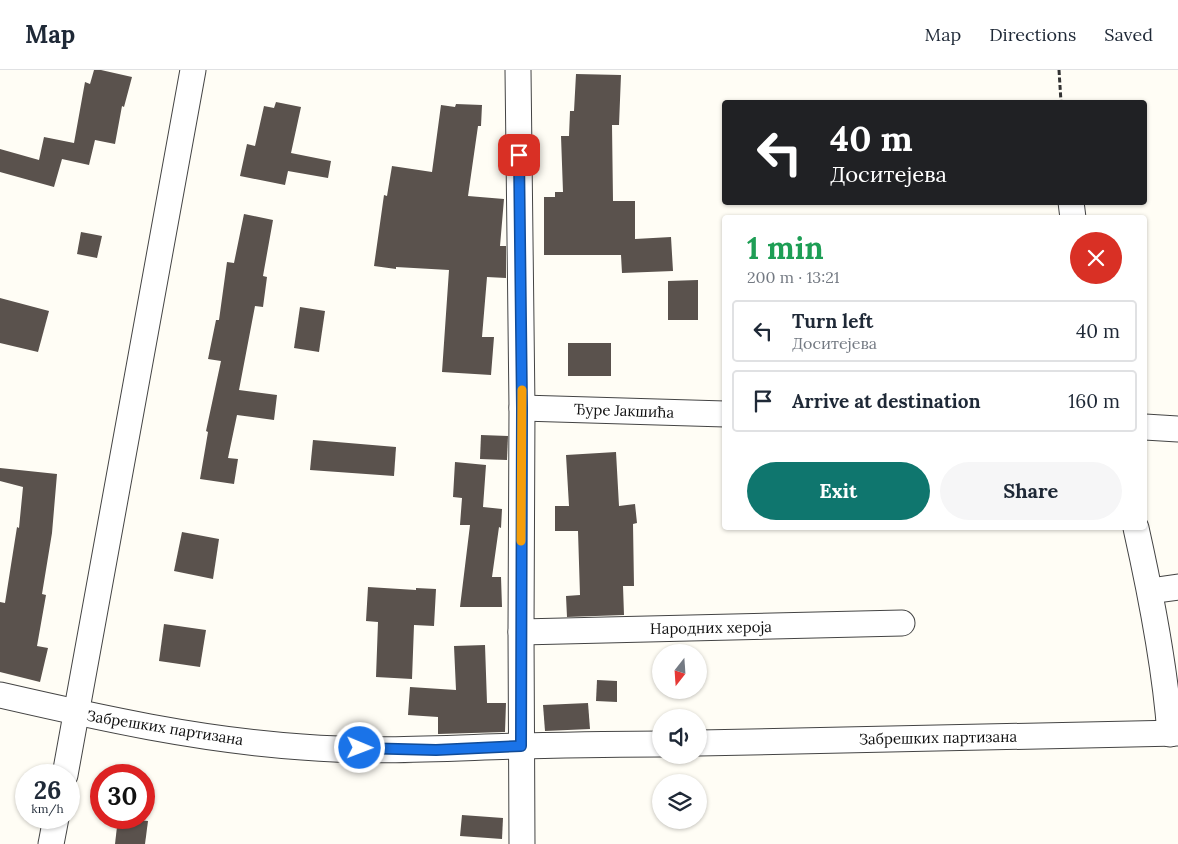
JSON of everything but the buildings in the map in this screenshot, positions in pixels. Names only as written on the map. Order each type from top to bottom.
[{"type":"street","points":[[67,764],[193,70]]},
{"type":"street","points":[[518,70],[522,408],[522,844]]},
{"type":"street","name":"Ђуре Јакшића","points":[[522,408],[722,414]]},
{"type":"street","points":[[1147,427],[1178,429]]},
{"type":"street","points":[[1136,530],[1150,591],[1168,708],[1174,734]]},
{"type":"street","points":[[1150,591],[1178,587]]},
{"type":"street","name":"Народних хероја","points":[[521,632],[902,623]]},
{"type":"street","name":"Забрешких партизана","points":[[0,694],[77,713],[200,737],[303,747],[436,750],[521,746],[652,744]]},
{"type":"street","name":"Забрешких партизана","points":[[707,743],[1174,734]]},
{"type":"street","points":[[51,844],[54,829]]},
{"type":"path","points":[[1059,70],[1061,100]]},
{"type":"slow traffic","points":[[521,541],[522,390]]},
{"type":"route","points":[[360,748],[436,750],[521,746],[522,408],[519,155]]}]
